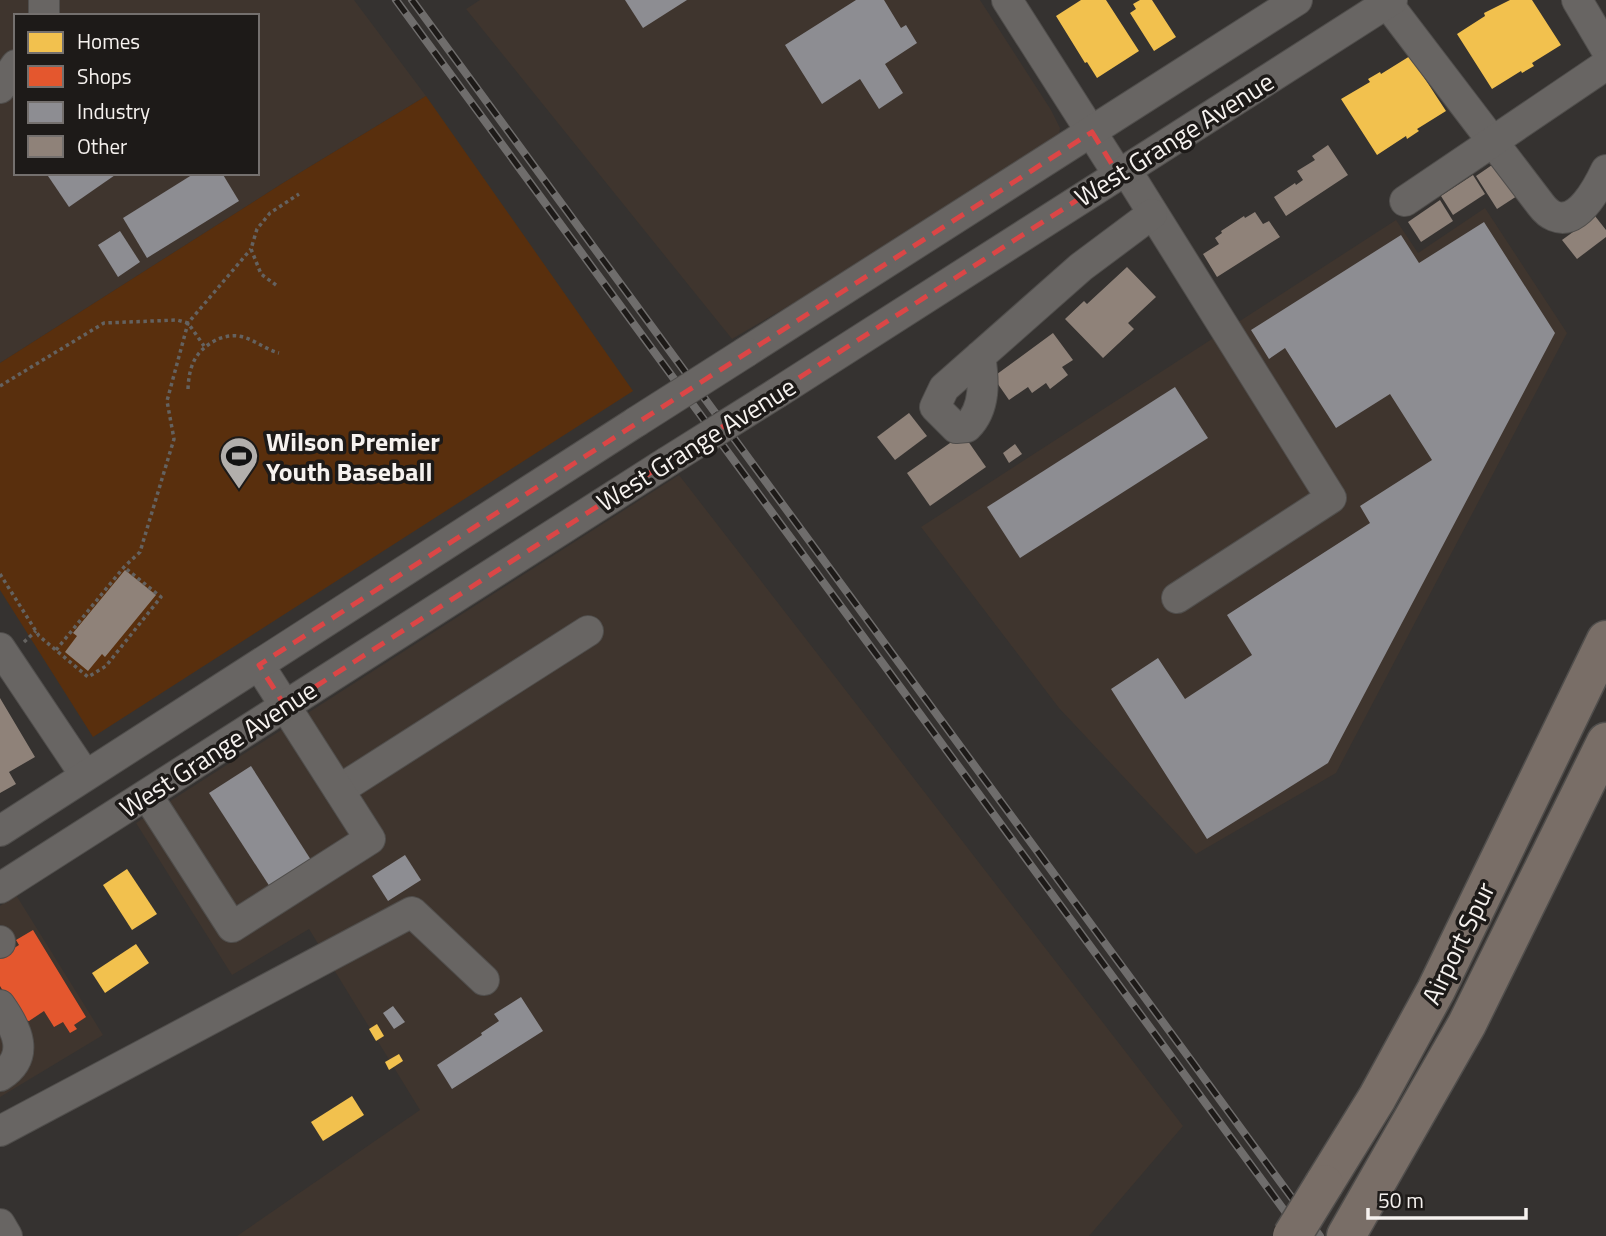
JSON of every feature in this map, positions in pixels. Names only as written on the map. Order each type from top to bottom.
[{"type":"highway","name":"Airport Spur","points":[[1292,1236],[1423,1014],[1606,640]]},
{"type":"highway","name":"Airport Spur","points":[[1350,1230],[1467,1024],[1606,742]]},
{"type":"street","points":[[1007,0],[1092,132],[1153,214],[1331,498],[1177,598]]},
{"type":"street","name":"West Grange Avenue","points":[[0,831],[1297,0]]},
{"type":"street","points":[[1577,0],[1606,49]]},
{"type":"street","points":[[1390,1],[1492,141],[1541,205],[1553,216],[1564,218],[1581,209],[1593,196],[1606,170]]},
{"type":"street","name":"West Grange Avenue","points":[[5,874],[147,795],[1390,1]]},
{"type":"street","points":[[1405,201],[1606,65]]},
{"type":"street","points":[[0,88],[14,68]]},
{"type":"street","points":[[980,356],[1081,267],[1153,214]]},
{"type":"street","points":[[339,790],[588,631]]},
{"type":"street","points":[[0,648],[85,775]]},
{"type":"street","points":[[147,795],[232,927],[370,839],[259,664]]},
{"type":"street","points":[[0,1131],[412,912],[484,980]]},
{"type":"street","points":[[0,1005],[12,1022],[20,1048],[11,1069],[0,1076]]},
{"type":"street","points":[[0,1224],[7,1236]]},
{"type":"path","points":[[56,650],[124,567],[140,552],[174,439],[167,401],[188,323],[251,249],[257,229],[270,213],[299,194]]},
{"type":"path","points":[[251,249],[261,274],[276,285]]},
{"type":"path","points":[[0,386],[104,323],[177,320],[188,323],[204,346]]},
{"type":"path","points":[[188,389],[195,356],[204,346],[220,338],[236,335],[279,353]]},
{"type":"path","points":[[0,574],[38,636],[88,677],[106,666],[161,597],[124,567]]},
{"type":"highlighted area","points":[[1092,132],[1118,174],[285,706],[259,665]]},
{"type":"shaded area","points":[[0,0],[354,0],[426,96],[283,183],[0,363]]},
{"type":"shaded area","points":[[480,0],[980,0],[1051,110],[1060,128],[1059,135],[804,297],[732,339],[466,9]]},
{"type":"shaded area","name":"Wilson Premier Youth Baseball","points":[[426,96],[633,391],[93,737],[0,590],[0,363],[283,183]]},
{"type":"shaded area","points":[[1485,208],[1567,333],[1336,773],[1196,854],[1059,708],[921,527],[1396,220],[1418,253]]},
{"type":"shaded area","points":[[679,475],[1183,1126],[1089,1236],[237,1236],[420,1110],[309,929],[232,975],[136,823]]},
{"type":"shaded area","points":[[16,895],[103,1035],[0,1097],[0,906]]},
{"type":"building: Homes","points":[[1081,0],[1106,0],[1139,51],[1097,78],[1056,16]]},
{"type":"building: Homes","points":[[1140,0],[1152,0],[1176,37],[1154,51],[1130,13],[1136,9],[1133,4]]},
{"type":"building: Homes","points":[[1510,0],[1532,0],[1561,45],[1532,63],[1534,66],[1492,89],[1457,34],[1485,16],[1484,13]]},
{"type":"building: Homes","points":[[1410,56],[1446,111],[1417,129],[1419,131],[1407,139],[1406,136],[1377,155],[1341,99],[1370,82],[1368,79]]},
{"type":"building: Homes","points":[[127,869],[157,914],[132,930],[103,885]]},
{"type":"building: Homes","points":[[136,944],[149,963],[105,993],[92,973]]},
{"type":"building: Homes","points":[[377,1024],[384,1036],[376,1041],[369,1029]]},
{"type":"building: Homes","points":[[399,1054],[403,1061],[389,1070],[385,1062]]},
{"type":"building: Homes","points":[[352,1096],[364,1115],[323,1141],[311,1122]]},
{"type":"building: Shops","points":[[33,930],[86,1017],[74,1025],[77,1029],[70,1033],[63,1022],[54,1027],[44,1011],[29,1021],[20,1019],[0,986],[0,957],[19,945],[16,940]]},
{"type":"building: Industry","points":[[625,0],[687,0],[643,28]]},
{"type":"building: Industry","points":[[856,0],[884,0],[901,28],[906,25],[917,43],[885,64],[903,93],[879,109],[860,79],[822,104],[785,45]]},
{"type":"building: Industry","points":[[47,175],[115,175],[69,207]]},
{"type":"building: Industry","points":[[192,175],[223,175],[239,201],[147,258],[123,218]]},
{"type":"building: Industry","points":[[1484,222],[1555,333],[1328,763],[1207,839],[1111,689],[1158,658],[1185,699],[1252,655],[1227,615],[1370,523],[1360,506],[1432,460],[1390,394],[1336,428],[1285,348],[1269,359],[1251,330],[1401,235],[1419,263]]},
{"type":"building: Industry","points":[[120,231],[140,262],[118,277],[98,245]]},
{"type":"building: Industry","points":[[1175,387],[1208,438],[1020,558],[987,507]]},
{"type":"building: Industry","points":[[251,766],[311,860],[270,887],[209,793]]},
{"type":"building: Industry","points":[[405,855],[421,880],[388,901],[372,876]]},
{"type":"building: Industry","points":[[521,997],[543,1031],[452,1089],[437,1065],[482,1035],[481,1033],[499,1021],[494,1014]]},
{"type":"building: Industry","points":[[393,1006],[405,1022],[394,1029],[383,1013]]},
{"type":"building: Other","points":[[1328,145],[1348,175],[1286,216],[1274,197],[1303,180],[1297,171],[1315,160],[1312,156]]},
{"type":"building: Other","points":[[1495,163],[1517,196],[1497,209],[1476,176]]},
{"type":"building: Other","points":[[1473,175],[1485,194],[1453,215],[1441,196]]},
{"type":"building: Other","points":[[1440,200],[1453,221],[1421,242],[1408,222]]},
{"type":"building: Other","points":[[1255,212],[1263,224],[1269,221],[1280,237],[1217,277],[1203,254],[1219,244],[1215,238],[1221,231]]},
{"type":"building: Other","points":[[1595,216],[1606,230],[1606,237],[1577,259],[1562,240]]},
{"type":"building: Other","points":[[1127,267],[1156,297],[1128,323],[1134,329],[1103,358],[1065,319],[1084,301],[1087,304]]},
{"type":"building: Other","points":[[1053,333],[1073,360],[1062,367],[1068,375],[1050,389],[1046,383],[1032,393],[1028,387],[1009,400],[993,377]]},
{"type":"building: Other","points":[[909,413],[927,436],[895,460],[877,437]]},
{"type":"building: Other","points":[[963,434],[986,467],[930,506],[907,473]]},
{"type":"building: Other","points":[[1015,444],[1022,454],[1009,463],[1003,453]]},
{"type":"building: Other","points":[[125,570],[156,595],[105,657],[102,654],[88,671],[65,652],[77,636],[73,633]]},
{"type":"building: Other","points":[[0,698],[35,757],[9,772],[16,784],[0,793]]},
{"type":"railway","points":[[396,0],[1303,1236]]},
{"type":"railway","points":[[412,0],[1320,1236]]},
{"type":"place","name":"Wilson Premier Youth Baseball","points":[[239,490]]}]
